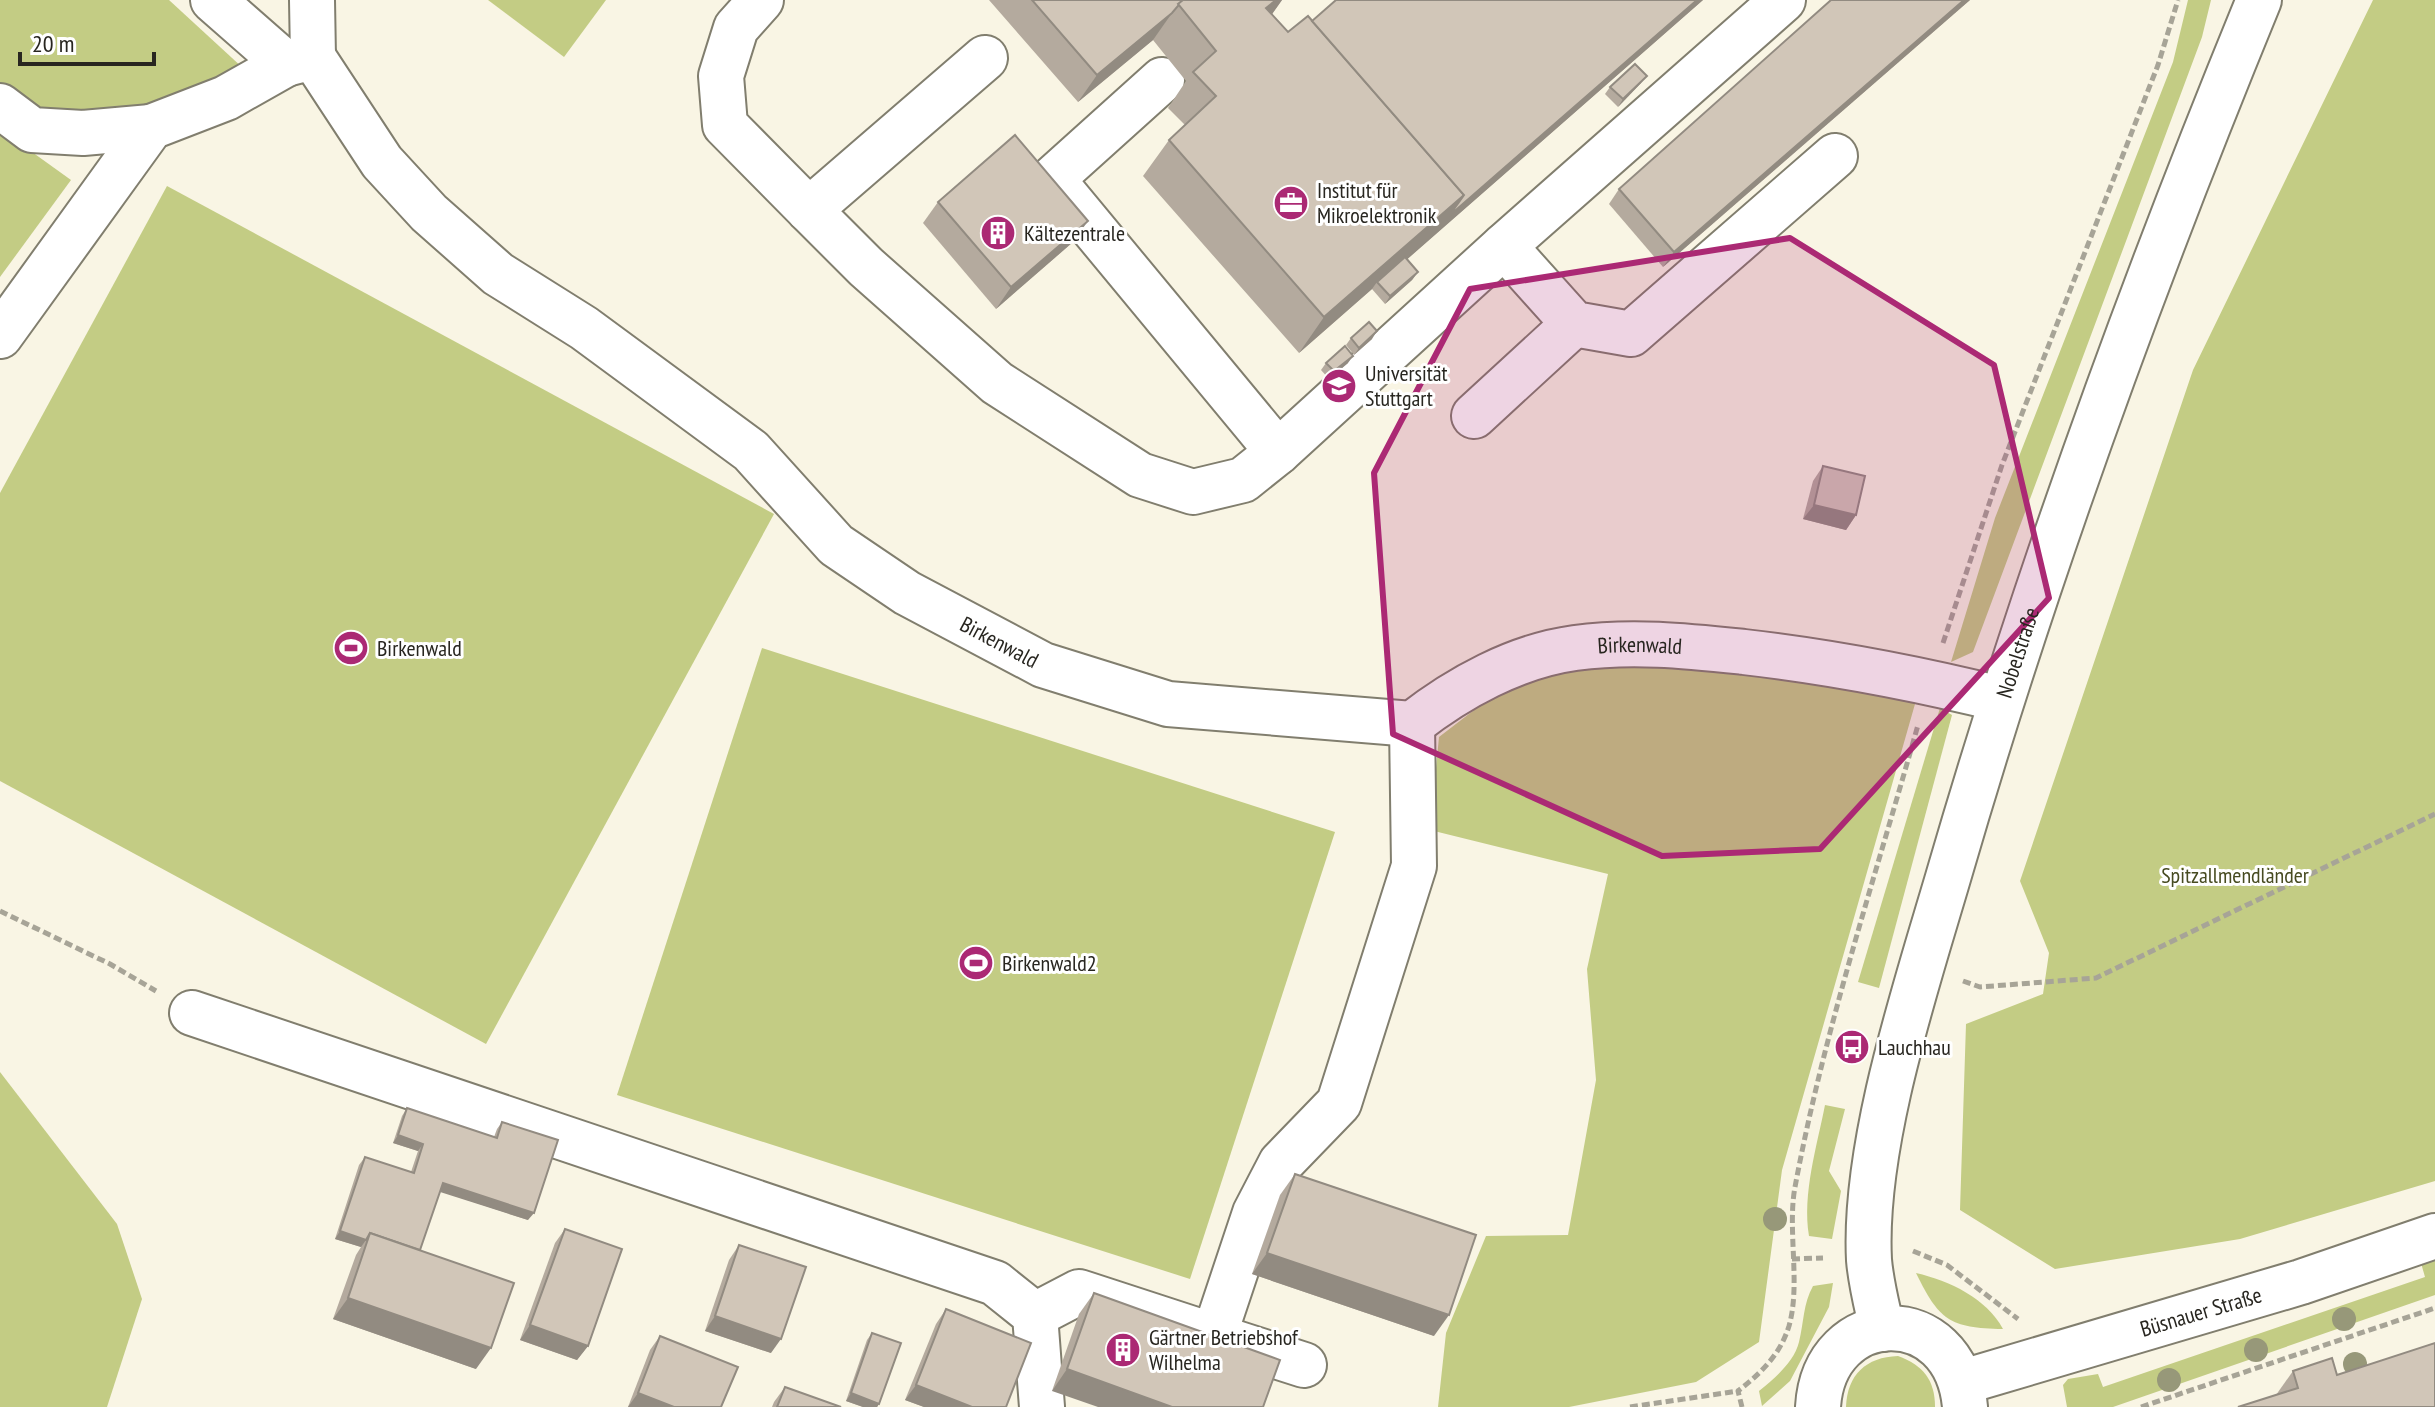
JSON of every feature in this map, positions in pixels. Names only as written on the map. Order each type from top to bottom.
[{"type":"street","name":"Birkenwald","points":[[213,0],[300,61],[382,162],[429,213],[498,274],[584,328],[751,451],[836,545],[907,593],[1043,665],[1168,704],[1412,724],[1441,702],[1498,671],[1572,648],[1655,642],[1844,664],[2000,699]]},
{"type":"street","points":[[0,106],[32,130],[83,133],[151,127],[226,98],[300,61],[312,0]]},
{"type":"street","points":[[761,0],[736,28],[721,76],[725,125],[866,267],[997,383],[1140,475],[1193,492],[1243,480],[1278,452],[1504,246],[1783,0]]},
{"type":"street","name":"Nobelstraße","points":[[1882,1329],[1869,1256],[1875,1180],[1887,1105],[1922,967],[2000,699],[2181,191],[2259,0]]},
{"type":"street","points":[[809,210],[985,58]]},
{"type":"street","points":[[1162,80],[1052,179],[1278,452]]},
{"type":"street","points":[[0,336],[151,127]]},
{"type":"street","points":[[1504,246],[1574,324],[1631,334],[1835,156]]},
{"type":"street","points":[[1474,416],[1574,324]]},
{"type":"street","points":[[1214,1336],[1255,1213],[1281,1163],[1339,1103],[1414,866],[1412,724]]},
{"type":"street","points":[[192,1013],[995,1283],[1035,1315],[1042,1407]]},
{"type":"street","name":"Büsnauer Straße","points":[[1882,1329],[1913,1332],[1941,1347],[1955,1363],[1964,1395],[2435,1236]]},
{"type":"street","points":[[1035,1315],[1079,1292],[1304,1365]]},
{"type":"street","points":[[1818,1407],[1820,1386],[1828,1365],[1842,1348],[1861,1335],[1882,1329]]},
{"type":"path","points":[[1630,1407],[1738,1391],[1761,1373],[1781,1348],[1790,1322],[1794,1192],[1813,1102],[1930,681],[2002,465],[2158,65],[2178,0]]},
{"type":"path","points":[[1980,987],[2096,978],[2435,814]]},
{"type":"path","points":[[0,911],[110,964],[192,1013]]},
{"type":"path","points":[[2141,1407],[2435,1308]]},
{"type":"path","points":[[1738,1391],[1742,1407]]},
{"type":"highlighted area","points":[[1790,238],[1994,365],[2049,598],[1820,849],[1662,856],[1393,734],[1374,473],[1470,289]]},
{"type":"green space","points":[[0,0],[169,0],[244,69],[134,114],[41,116],[0,83]]},
{"type":"green space","points":[[488,0],[606,0],[564,57]]},
{"type":"green space","points":[[2188,0],[2211,0],[2202,37],[1973,652],[1951,662],[1995,518],[2173,62]]},
{"type":"green space","name":"Spitzallmendländer","points":[[2373,0],[2435,0],[2435,1181],[2240,1239],[2055,1269],[1960,1210],[1966,1024],[2043,994],[2049,953],[2020,881],[2193,370]]},
{"type":"green space","points":[[0,129],[71,180],[0,277]]},
{"type":"green space","name":"Birkenwald","points":[[167,186],[774,514],[486,1044],[0,781],[0,493]]},
{"type":"green space","name":"Birkenwald2","points":[[762,648],[1335,832],[1190,1279],[617,1095]]},
{"type":"green space","points":[[1630,659],[1919,690],[1782,1170],[1759,1342],[1696,1382],[1569,1407],[1438,1407],[1446,1333],[1486,1236],[1568,1235],[1596,1080],[1587,969],[1608,874],[1430,830],[1439,737],[1508,684]]},
{"type":"green space","points":[[1940,708],[1952,715],[1879,988],[1858,982]]},
{"type":"green space","points":[[0,1072],[117,1224],[142,1299],[107,1407],[0,1407]]},
{"type":"green space","points":[[1825,1105],[1845,1109],[1829,1171],[1841,1191],[1832,1239],[1809,1236],[1807,1220],[1811,1170]]},
{"type":"green space","points":[[2435,1259],[2435,1295],[2113,1407],[2067,1407],[2063,1385],[2068,1379],[2098,1374],[2103,1387],[2425,1277],[2421,1263]]},
{"type":"green space","points":[[1916,1273],[1966,1292],[1987,1308],[2003,1329],[1970,1326],[1948,1318],[1939,1311]]},
{"type":"green space","points":[[1833,1283],[1829,1307],[1790,1381],[1762,1406],[1759,1391],[1783,1369],[1797,1349],[1805,1306],[1813,1286]]},
{"type":"green space","points":[[1898,1356],[1926,1375],[1933,1389],[1935,1407],[1846,1407],[1850,1386],[1860,1370],[1877,1360]]},
{"type":"building","points":[[1032,0],[1183,0],[1172,13],[1097,75]]},
{"type":"building","name":"Institut für Mikroelektronik","points":[[1183,0],[1276,0],[1266,8],[1288,32],[1308,16],[1464,195],[1324,317],[1169,140],[1216,96],[1193,72],[1216,51],[1178,4]]},
{"type":"building","points":[[1336,0],[1697,0],[1449,216],[1464,195],[1312,21]]},
{"type":"building","points":[[1831,0],[1964,0],[1674,252],[1619,189]]},
{"type":"building","points":[[1635,64],[1647,76],[1623,99],[1610,87]]},
{"type":"building","name":"Kältezentrale","points":[[1015,135],[1088,221],[1011,287],[938,202]]},
{"type":"building","points":[[1405,257],[1418,272],[1390,296],[1377,282]]},
{"type":"building","points":[[1369,322],[1377,331],[1359,348],[1351,338]]},
{"type":"building","points":[[1345,346],[1353,356],[1334,371],[1326,363]]},
{"type":"building","points":[[1823,466],[1865,476],[1856,515],[1814,505]]},
{"type":"building","points":[[407,1108],[497,1138],[502,1122],[558,1140],[534,1213],[443,1183],[420,1250],[370,1233],[366,1240],[340,1231],[365,1157],[414,1173],[423,1144],[398,1135]]},
{"type":"building","points":[[1295,1174],[1476,1235],[1449,1315],[1267,1253]]},
{"type":"building","points":[[565,1229],[622,1249],[588,1346],[530,1325]]},
{"type":"building","points":[[370,1233],[514,1283],[491,1348],[348,1298]]},
{"type":"building","points":[[739,1245],[806,1267],[781,1339],[715,1316]]},
{"type":"building","name":"Gärtner Betriebshof Wilhelma","points":[[1094,1293],[1280,1360],[1263,1407],[1172,1407],[1067,1369]]},
{"type":"building","points":[[946,1309],[1031,1343],[1006,1407],[972,1407],[916,1385]]},
{"type":"building","points":[[872,1333],[901,1343],[879,1404],[851,1393]]},
{"type":"building","points":[[660,1336],[738,1367],[721,1407],[674,1407],[638,1393]]},
{"type":"building","points":[[2435,1343],[2435,1407],[2238,1407],[2298,1388],[2293,1371],[2332,1358],[2337,1375]]},
{"type":"building","points":[[785,1387],[841,1407],[777,1407]]},
{"type":"place","name":"Institut für Mikroelektronik","points":[[1291,203]]},
{"type":"place","name":"Kältezentrale","points":[[998,233]]},
{"type":"place","name":"Universität Stuttgart","points":[[1339,386]]},
{"type":"place","name":"Birkenwald","points":[[351,648]]},
{"type":"place","name":"Birkenwald2","points":[[976,963]]},
{"type":"place","name":"Lauchhau","points":[[1852,1047]]},
{"type":"place","name":"Gärtner Betriebshof Wilhelma","points":[[1123,1350]]}]
